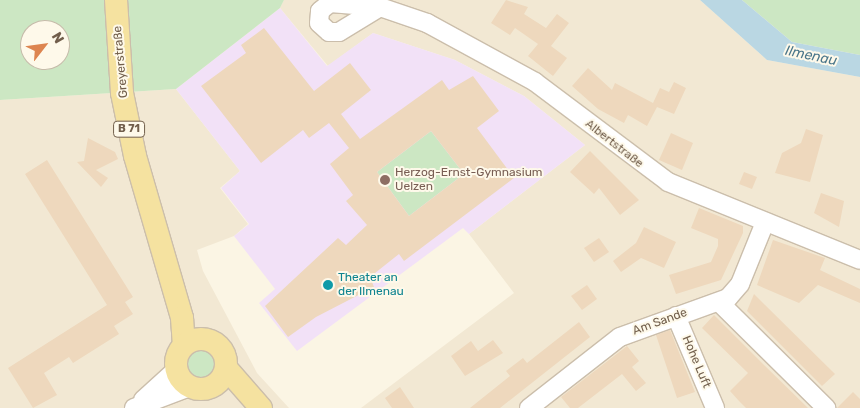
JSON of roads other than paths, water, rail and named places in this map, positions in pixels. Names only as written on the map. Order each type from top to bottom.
[{"type":"main road","name":"Greyerstraße","points":[[116,8],[122,93],[134,156],[182,318],[184,344]]},
{"type":"main road","name":"Greyerstraße","points":[[160,240],[210,340]]},
{"type":"main road","points":[[248,408],[201,387],[176,370],[184,344],[210,340],[223,350],[226,368],[261,408]]},
{"type":"main road","points":[[201,387],[226,368]]},
{"type":"street","name":"Albertstraße","points":[[380,7],[427,23],[511,67],[668,182],[860,260]]},
{"type":"street","name":"Am Sande","points":[[529,408],[620,337],[719,302],[735,291],[765,222]]},
{"type":"street","points":[[719,302],[826,408]]},
{"type":"street","name":"Hohe Luft","points":[[676,316],[715,408]]},
{"type":"street","points":[[134,408],[176,370]]},
{"type":"street","points":[[134,408],[201,387]]},
{"type":"water","name":"Ilmenau","points":[[700,0],[742,0],[792,42],[860,55],[860,77],[767,60]]},
{"type":"place","name":"Herzog-Ernst-Gymnasium Uelzen","points":[[385,180]]},
{"type":"place","name":"Theater an der Ilmenau","points":[[328,285]]}]
